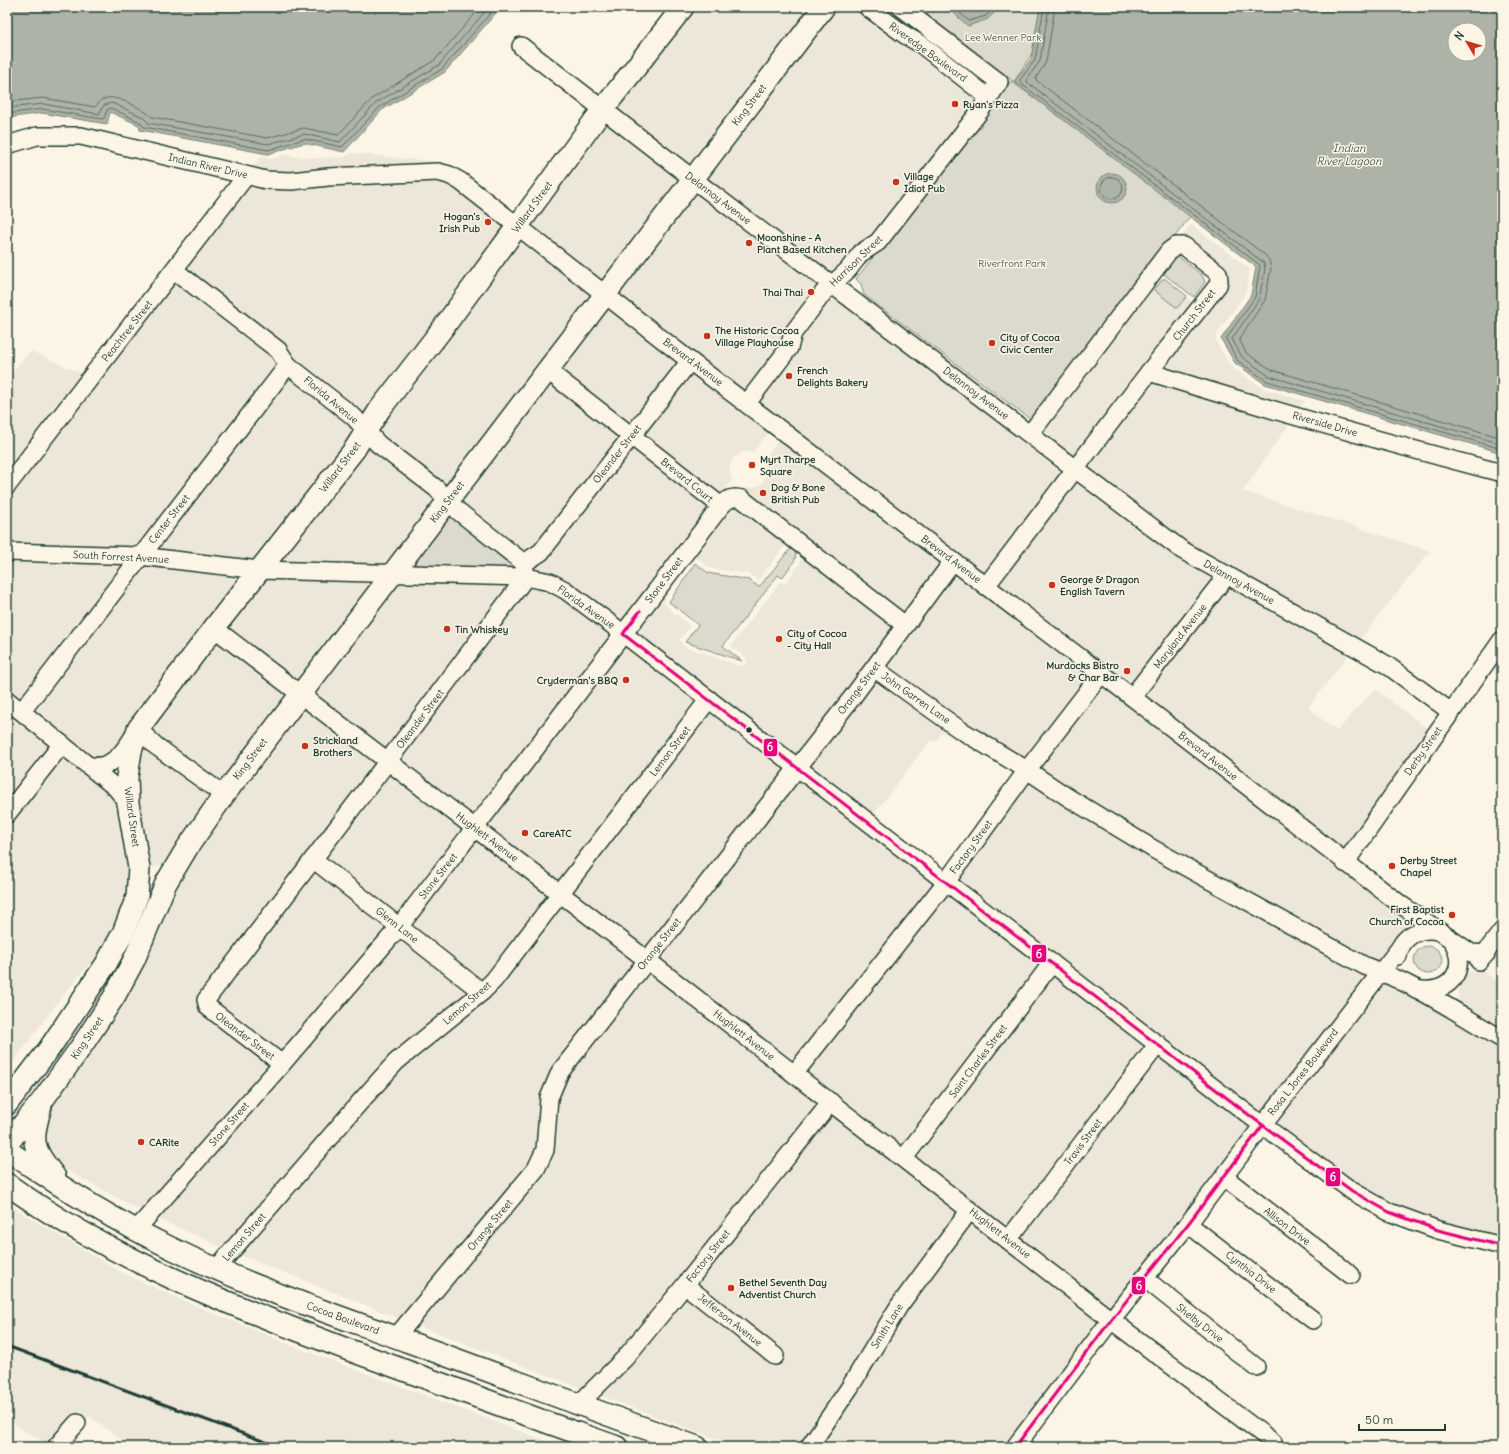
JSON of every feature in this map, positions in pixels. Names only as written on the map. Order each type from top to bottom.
[{"type":"main road","name":"Willard Street","points":[[7,1104],[55,1040],[106,964],[123,933],[137,897],[139,868],[128,803],[127,777],[131,751],[138,729],[214,628],[354,450],[380,409],[443,328],[603,109],[683,7]]},
{"type":"main road","name":"King Street","points":[[7,1144],[42,1102],[114,998],[134,960],[166,883],[187,848],[224,795],[824,7]]},
{"type":"main road","points":[[42,1102],[35,1130],[34,1143],[39,1156],[62,1188]]},
{"type":"main road","name":"Cocoa Boulevard","points":[[7,1150],[62,1188],[136,1230],[216,1268],[276,1293],[396,1338],[697,1447]]},
{"type":"main road","points":[[7,1184],[46,1210],[155,1271],[258,1316],[538,1420],[613,1446],[628,1435],[649,1430]]},
{"type":"main road","points":[[348,1349],[379,1344],[396,1338]]},
{"type":"main road","points":[[538,1420],[564,1415],[571,1412],[578,1405]]},
{"type":"street","name":"Riveredge Boulevard","points":[[867,7],[905,35],[922,45],[989,98]]},
{"type":"street","name":"Riveredge Boulevard","points":[[901,7],[999,82]]},
{"type":"street","name":"Delannoy Avenue","points":[[521,46],[693,179],[1182,550],[1387,665],[1451,712]]},
{"type":"street","name":"Harrison Street","points":[[747,403],[789,348],[793,333],[824,292],[848,270],[861,253],[878,242],[980,111],[999,82]]},
{"type":"street","name":"Indian River Drive","points":[[7,145],[37,136],[81,136],[266,180],[291,181],[328,177],[412,172]]},
{"type":"street","name":"Brevard Avenue","points":[[412,172],[438,172],[449,175],[460,181],[690,361],[1132,697],[1345,863],[1405,908],[1471,953],[1486,954]]},
{"type":"street","name":"Peachtree Street","points":[[7,486],[246,176]]},
{"type":"street","name":"Church Street","points":[[986,586],[1075,468],[1218,285],[1218,273],[1184,246],[1176,246],[1169,251],[1030,434]]},
{"type":"street","name":"Florida Avenue","points":[[174,270],[278,350],[288,365],[354,417],[378,444],[448,500],[458,511],[525,570],[565,590],[709,699],[1262,1125],[1352,1191],[1389,1212],[1438,1230],[1502,1246]]},
{"type":"street","name":"Oleander Street","points":[[282,1064],[208,1008],[206,1000],[388,761],[525,570],[541,552],[690,361]]},
{"type":"street","name":"Center Street","points":[[22,711],[288,365]]},
{"type":"street","name":"Brevard Court","points":[[547,370],[721,506],[727,500],[734,497],[742,499],[905,625]]},
{"type":"street","name":"Riverside Drive","points":[[1149,372],[1188,385],[1389,443],[1502,473]]},
{"type":"street","name":"Stone Street","points":[[136,1230],[282,1064],[399,927],[721,506]]},
{"type":"street","name":"South Forrest Avenue","points":[[7,552],[140,556],[259,570],[392,573],[525,570]]},
{"type":"street","name":"Orange Street","points":[[396,1338],[536,1169],[545,1150],[549,1098],[560,1072],[874,668],[953,561]]},
{"type":"street","name":"Maryland Avenue","points":[[1132,697],[1227,575]]},
{"type":"street","name":"Hughlett Avenue","points":[[214,628],[904,1158],[1111,1320],[1273,1442]]},
{"type":"street","name":"Derby Street","points":[[1345,863],[1502,640]]},
{"type":"street","name":"John Garren Lane","points":[[874,668],[959,729],[1155,850],[1365,966],[1382,971],[1413,987],[1502,1039]]},
{"type":"street","name":"Factory Street","points":[[794,1074],[946,882],[1026,770],[1101,674]]},
{"type":"street","name":"Lemon Street","points":[[216,1268],[396,1062],[482,992],[494,980],[709,699]]},
{"type":"street","points":[[7,700],[116,788],[128,803]]},
{"type":"street","points":[[88,765],[95,767],[104,766],[115,759],[127,747],[138,729],[156,746],[224,795]]},
{"type":"street","points":[[7,814],[62,744]]},
{"type":"street","name":"Glenn Lane","points":[[313,859],[482,992]]},
{"type":"street","name":"Rosa L Jones Boulevard","points":[[1015,1447],[1111,1320],[1188,1224],[1262,1125],[1404,942],[1411,926],[1410,919],[1405,908]]},
{"type":"street","points":[[1459,1014],[1452,1001],[1455,975],[1459,956],[1450,939],[1441,932],[1427,930],[1419,931],[1404,942],[1398,953],[1399,970],[1403,978],[1413,987],[1426,991],[1436,990],[1445,986],[1455,975],[1470,964],[1481,961],[1502,931]]},
{"type":"street","name":"Saint Charles Street","points":[[904,1158],[1052,963]]},
{"type":"street","name":"Travis Street","points":[[1008,1240],[1158,1044]]},
{"type":"street","name":"Factory Street","points":[[578,1405],[625,1358],[831,1102]]},
{"type":"street","name":"Allison Drive","points":[[1224,1177],[1351,1275]]},
{"type":"street","name":"Smith Lane","points":[[809,1447],[850,1387],[899,1306],[970,1210]]},
{"type":"street","name":"Cynthia Drive","points":[[1188,1224],[1313,1320]]},
{"type":"street","name":"Shelby Drive","points":[[1144,1278],[1256,1367]]},
{"type":"street","name":"Jefferson Avenue","points":[[685,1285],[775,1356]]},
{"type":"street","points":[[56,1447],[77,1423]]},
{"type":"shaded area","points":[[691,7],[815,7],[691,170],[612,108]]},
{"type":"shaded area","points":[[832,7],[857,7],[980,98],[873,238],[831,276],[702,178]]},
{"type":"shaded area","points":[[605,118],[684,179],[604,285],[527,225]]},
{"type":"shaded area","points":[[351,153],[437,162],[445,168],[290,174],[250,170],[260,157],[271,159],[284,155],[315,158],[345,157]]},
{"type":"shaded area","points":[[413,179],[447,181],[509,227],[365,421],[182,270],[249,183]]},
{"type":"shaded area","points":[[695,188],[823,284],[783,344],[745,394],[614,293]]},
{"type":"shaded area","points":[[1191,224],[1250,269],[1246,292],[1216,336],[1216,341],[1231,367],[1262,388],[1305,401],[1298,410],[1160,369],[1223,289],[1179,240]]},
{"type":"shaded area","points":[[520,235],[597,294],[447,490],[374,431]]},
{"type":"shaded area","points":[[1158,276],[1195,303],[1074,460],[1039,434]]},
{"type":"shaded area","points":[[175,279],[273,354],[280,364],[137,549],[7,546],[7,497]]},
{"type":"shaded area","points":[[833,292],[1067,469],[985,577],[755,402],[799,336]]},
{"type":"shaded area","points":[[607,303],[681,361],[630,427],[556,370]]},
{"type":"shaded area","points":[[31,351],[85,375],[7,475],[7,378]]},
{"type":"shaded area","points":[[692,369],[771,429],[753,452],[742,452],[733,459],[729,469],[732,480],[719,498],[640,435]]},
{"type":"shaded area","points":[[289,374],[349,421],[358,431],[256,563],[152,551]]},
{"type":"shaded area","points":[[549,379],[623,436],[536,547],[524,555],[462,507],[457,499]]},
{"type":"shaded area","points":[[1152,379],[1291,421],[1243,491],[1430,551],[1358,642],[1186,545],[1084,468]]},
{"type":"shaded area","points":[[781,437],[944,562],[904,616],[740,492],[743,488],[752,488],[762,483],[767,471],[763,460]]},
{"type":"shaded area","points":[[367,441],[440,500],[388,567],[273,564]]},
{"type":"shaded area","points":[[633,444],[712,507],[622,625],[532,572],[531,566]]},
{"type":"shaded area","points":[[1077,477],[1218,577],[1131,689],[995,585]]},
{"type":"shaded area","points":[[736,503],[789,543],[786,544],[758,580],[749,574],[709,568],[697,558],[691,559],[663,602],[690,626],[680,640],[683,646],[740,666],[745,665],[747,663],[746,658],[731,646],[780,582],[784,583],[787,581],[800,563],[802,552],[897,626],[796,759],[632,633],[726,511]]},
{"type":"shaded area","points":[[7,558],[127,562],[20,702],[7,692]]},
{"type":"shaded area","points":[[144,562],[247,575],[111,754],[95,761],[30,711]]},
{"type":"shaded area","points":[[955,570],[1092,675],[1024,762],[962,724],[883,667]]},
{"type":"shaded area","points":[[263,577],[379,579],[298,685],[223,628]]},
{"type":"shaded area","points":[[396,579],[514,582],[386,752],[309,693]]},
{"type":"shaded area","points":[[1230,583],[1351,651],[1308,708],[1337,731],[1375,689],[1430,730],[1343,853],[1141,697]]},
{"type":"shaded area","points":[[530,584],[549,588],[614,634],[473,819],[397,760]]},
{"type":"shaded area","points":[[216,637],[291,694],[222,786],[147,729]]},
{"type":"shaded area","points":[[625,642],[700,700],[559,885],[484,827]]},
{"type":"shaded area","points":[[876,677],[1009,766],[942,732],[936,741],[929,742],[876,811],[875,815],[878,819],[806,767]]},
{"type":"shaded area","points":[[1103,683],[1400,911],[1404,920],[1401,935],[1378,964],[1158,845],[1036,769]]},
{"type":"shaded area","points":[[302,703],[379,762],[200,996],[272,1064],[143,1212],[50,1161],[41,1131],[47,1110],[94,1050],[128,994],[182,880],[178,877]]},
{"type":"shaded area","points":[[7,707],[53,744],[7,803]]},
{"type":"shaded area","points":[[711,708],[788,768],[645,951],[570,893]]},
{"type":"shaded area","points":[[142,740],[215,795],[167,870],[161,866],[146,869],[133,778]]},
{"type":"shaded area","points":[[63,753],[85,770],[123,805],[128,834],[130,895],[114,935],[64,994],[7,1070],[7,825]]},
{"type":"shaded area","points":[[390,770],[466,828],[397,918],[322,858]]},
{"type":"shaded area","points":[[799,776],[937,883],[793,1065],[656,959]]},
{"type":"shaded area","points":[[1029,779],[1371,974],[1261,1116],[954,881]]},
{"type":"shaded area","points":[[477,836],[552,894],[481,984],[408,926]]},
{"type":"shaded area","points":[[314,867],[390,927],[280,1055],[213,1004]]},
{"type":"shaded area","points":[[947,891],[1043,964],[902,1150],[803,1073]]},
{"type":"shaded area","points":[[563,902],[638,960],[554,1069],[539,1147],[530,1166],[403,1320],[238,1254],[365,1106]]},
{"type":"shaded area","points":[[400,935],[472,992],[225,1248],[155,1218]]},
{"type":"shaded area","points":[[649,968],[822,1103],[620,1353],[584,1389],[416,1325],[541,1174],[555,1100],[566,1076]]},
{"type":"shaded area","points":[[1479,968],[1502,985],[1502,1032],[1459,1004],[1459,982],[1462,975]]},
{"type":"shaded area","points":[[1054,972],[1149,1044],[1006,1231],[913,1158]]},
{"type":"shaded area","points":[[1384,979],[1454,1018],[1457,1022],[1459,1021],[1502,1046],[1502,1240],[1440,1225],[1391,1207],[1355,1186],[1271,1124]]},
{"type":"shaded area","points":[[1159,1053],[1254,1125],[1110,1312],[1017,1239]]},
{"type":"shaded area","points":[[832,1111],[961,1210],[801,1447],[739,1447],[598,1395],[686,1294],[777,1364],[783,1355],[694,1285]]},
{"type":"shaded area","points":[[7,1204],[119,1271],[184,1301],[293,1346],[562,1447],[132,1447],[89,1416],[84,1421],[76,1414],[49,1445],[7,1420],[7,1386],[16,1375],[7,1368]]},
{"type":"shaded area","points":[[972,1219],[1103,1321],[1006,1447],[818,1447],[904,1310]]},
{"type":"green space","name":"Lee Wenner Park","points":[[917,7],[1040,7],[1032,53],[1014,82]]},
{"type":"green space","name":"Riverfront Park","points":[[1011,81],[1192,214],[1034,422],[864,295],[861,284],[856,279]]},
{"type":"green space","points":[[1175,254],[1202,275],[1205,282],[1194,297],[1161,272]]},
{"type":"green space","points":[[1164,278],[1187,296],[1177,308],[1154,290]]},
{"type":"green space","points":[[449,510],[520,570],[405,567]]},
{"type":"green space","points":[[791,548],[796,551],[795,560],[782,578],[778,575],[723,646],[742,661],[685,642],[698,625],[669,602],[695,563],[708,573],[749,580],[759,587]]},
{"type":"green space","points":[[1428,946],[1438,950],[1442,960],[1438,970],[1428,974],[1418,970],[1414,960],[1418,950]]},
{"type":"water","points":[[7,7],[501,7],[445,72],[382,110],[344,152],[304,143],[268,154],[140,130],[139,125],[110,112],[107,124],[42,113],[7,118]]},
{"type":"water","points":[[947,7],[996,7],[997,10],[988,19],[968,26]]},
{"type":"water","name":"Indian River Lagoon","points":[[1040,7],[1502,7],[1502,453],[1265,384],[1235,363],[1221,339],[1251,295],[1256,267],[1014,82],[1031,59]]},
{"type":"water","points":[[1112,173],[1123,177],[1127,188],[1123,199],[1112,203],[1101,199],[1097,188],[1101,177]]},
{"type":"railway","points":[[7,1346],[279,1447]]},
{"type":"transit line","name":"6","points":[[640,611],[623,634],[1253,1118],[1352,1191],[1389,1212],[1438,1230],[1502,1246]]},
{"type":"transit line","name":"6","points":[[1015,1447],[1111,1320],[1188,1224],[1263,1125]]},
{"type":"place","name":"Ryan's Pizza","points":[[955,104]]},
{"type":"place","name":"Village Idiot Pub","points":[[896,182]]},
{"type":"place","name":"Hogan's Irish Pub","points":[[488,222]]},
{"type":"place","name":"Moonshine - A Plant Based Kitchen","points":[[749,243]]},
{"type":"place","name":"Thai Thai","points":[[811,292]]},
{"type":"place","name":"The Historic Cocoa Village Playhouse","points":[[707,336]]},
{"type":"place","name":"City of Cocoa Civic Center","points":[[992,343]]},
{"type":"place","name":"French Delights Bakery","points":[[789,376]]},
{"type":"place","name":"Myrt Tharpe Square","points":[[752,465]]},
{"type":"place","name":"Dog & Bone British Pub","points":[[763,493]]},
{"type":"place","name":"George & Dragon English Tavern","points":[[1052,585]]},
{"type":"place","name":"Tin Whiskey","points":[[447,629]]},
{"type":"place","name":"City of Cocoa - City Hall","points":[[779,639]]},
{"type":"place","name":"Murdocks Bistro & Char Bar","points":[[1127,671]]},
{"type":"place","name":"Cryderman's BBQ","points":[[626,680]]},
{"type":"place","name":"Strickland Brothers","points":[[305,746]]},
{"type":"place","name":"CareATC","points":[[525,833]]},
{"type":"place","name":"Derby Street Chapel","points":[[1392,866]]},
{"type":"place","name":"First Baptist Church of Cocoa","points":[[1452,915]]},
{"type":"place","name":"CARite","points":[[141,1142]]},
{"type":"place","name":"Bethel Seventh Day Adventist Church","points":[[731,1288]]}]
